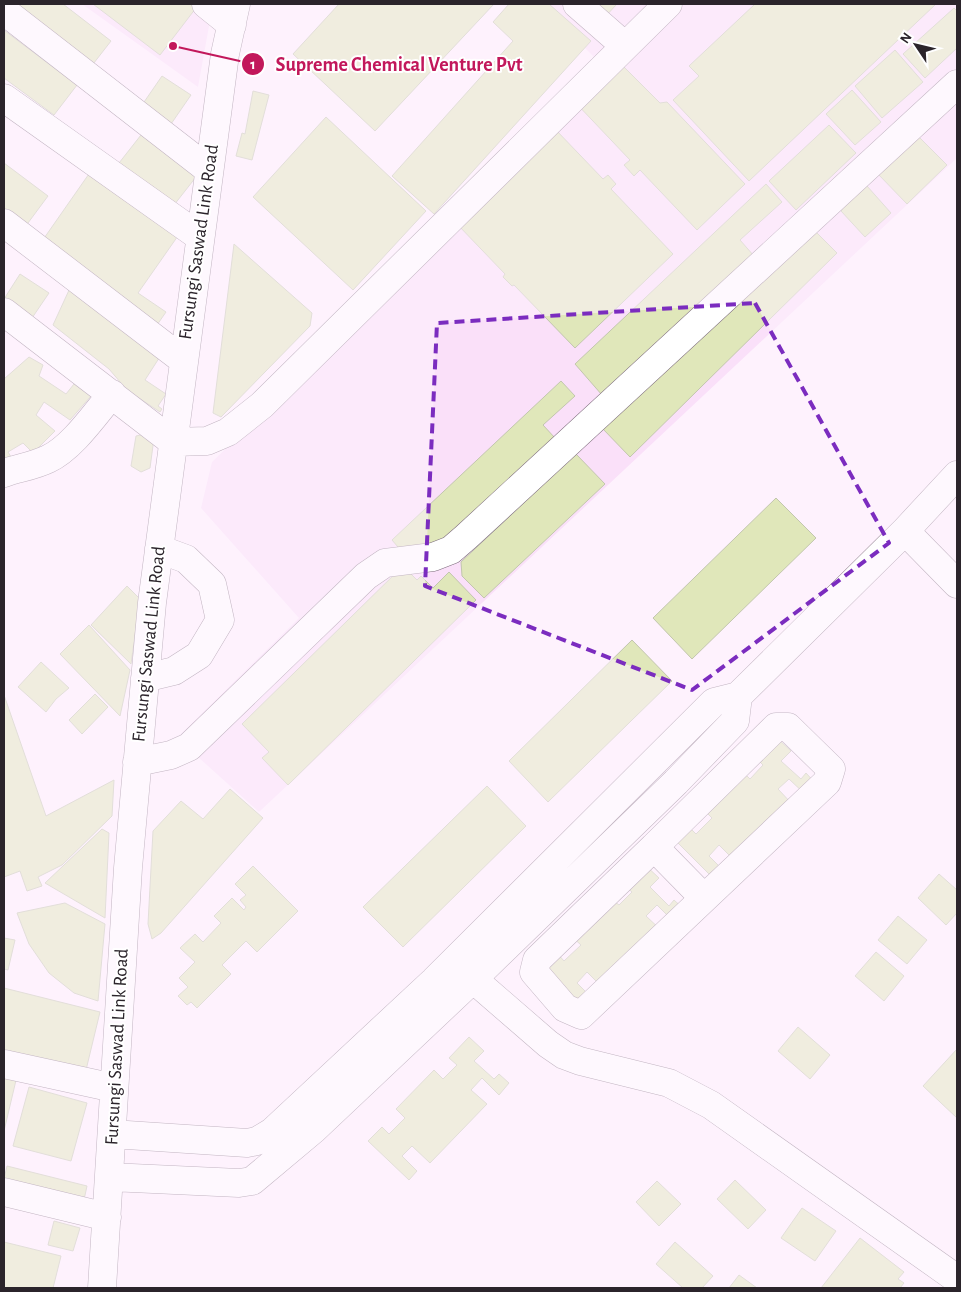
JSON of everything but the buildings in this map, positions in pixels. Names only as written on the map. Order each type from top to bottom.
[{"type":"street","points":[[206,4],[234,14]]},
{"type":"street","points":[[577,4],[625,46]]},
{"type":"street","points":[[4,312],[173,442],[207,441],[228,432],[262,405],[668,4]]},
{"type":"street","points":[[4,11],[209,170]]},
{"type":"street","name":"Fursungi Saswad Link Road","points":[[102,1288],[128,868],[145,678],[183,360],[225,54],[234,14]]},
{"type":"street","points":[[137,762],[171,755],[189,747],[366,576],[385,563],[433,557],[451,550],[957,84]]},
{"type":"street","points":[[4,98],[200,237]]},
{"type":"street","points":[[4,223],[183,360]]},
{"type":"street","points":[[4,473],[47,460],[66,447],[112,394]]},
{"type":"street","points":[[112,1134],[247,1143],[258,1141],[272,1132],[434,981],[714,702],[738,696],[905,531],[957,475]]},
{"type":"street","points":[[905,531],[957,584]]},
{"type":"street","points":[[145,678],[174,671],[199,655],[220,620],[212,584],[186,559],[159,549]]},
{"type":"street","points":[[110,1177],[238,1183],[252,1181],[314,1130],[626,831],[735,721],[738,696]]},
{"type":"street","points":[[776,727],[788,727],[832,768],[827,782],[582,1015],[565,1008],[534,972],[537,960],[651,850],[776,727]]},
{"type":"street","points":[[626,831],[651,850],[704,898]]},
{"type":"street","points":[[473,979],[548,1044],[564,1055],[580,1061],[669,1083],[711,1105],[957,1279]]},
{"type":"street","points":[[4,1064],[114,1088]]},
{"type":"street","points":[[4,1192],[107,1217]]},
{"type":"highlighted area","points":[[755,303],[889,543],[692,690],[425,586],[437,323]]},
{"type":"shaded area","points":[[82,4],[213,4],[198,87]]},
{"type":"shaded area","points":[[541,4],[957,4],[957,158],[259,812],[177,738],[299,618],[201,508],[212,462],[611,74]]},
{"type":"place","name":"Supreme Chemical Venture Pvt","points":[[173,46]]}]
